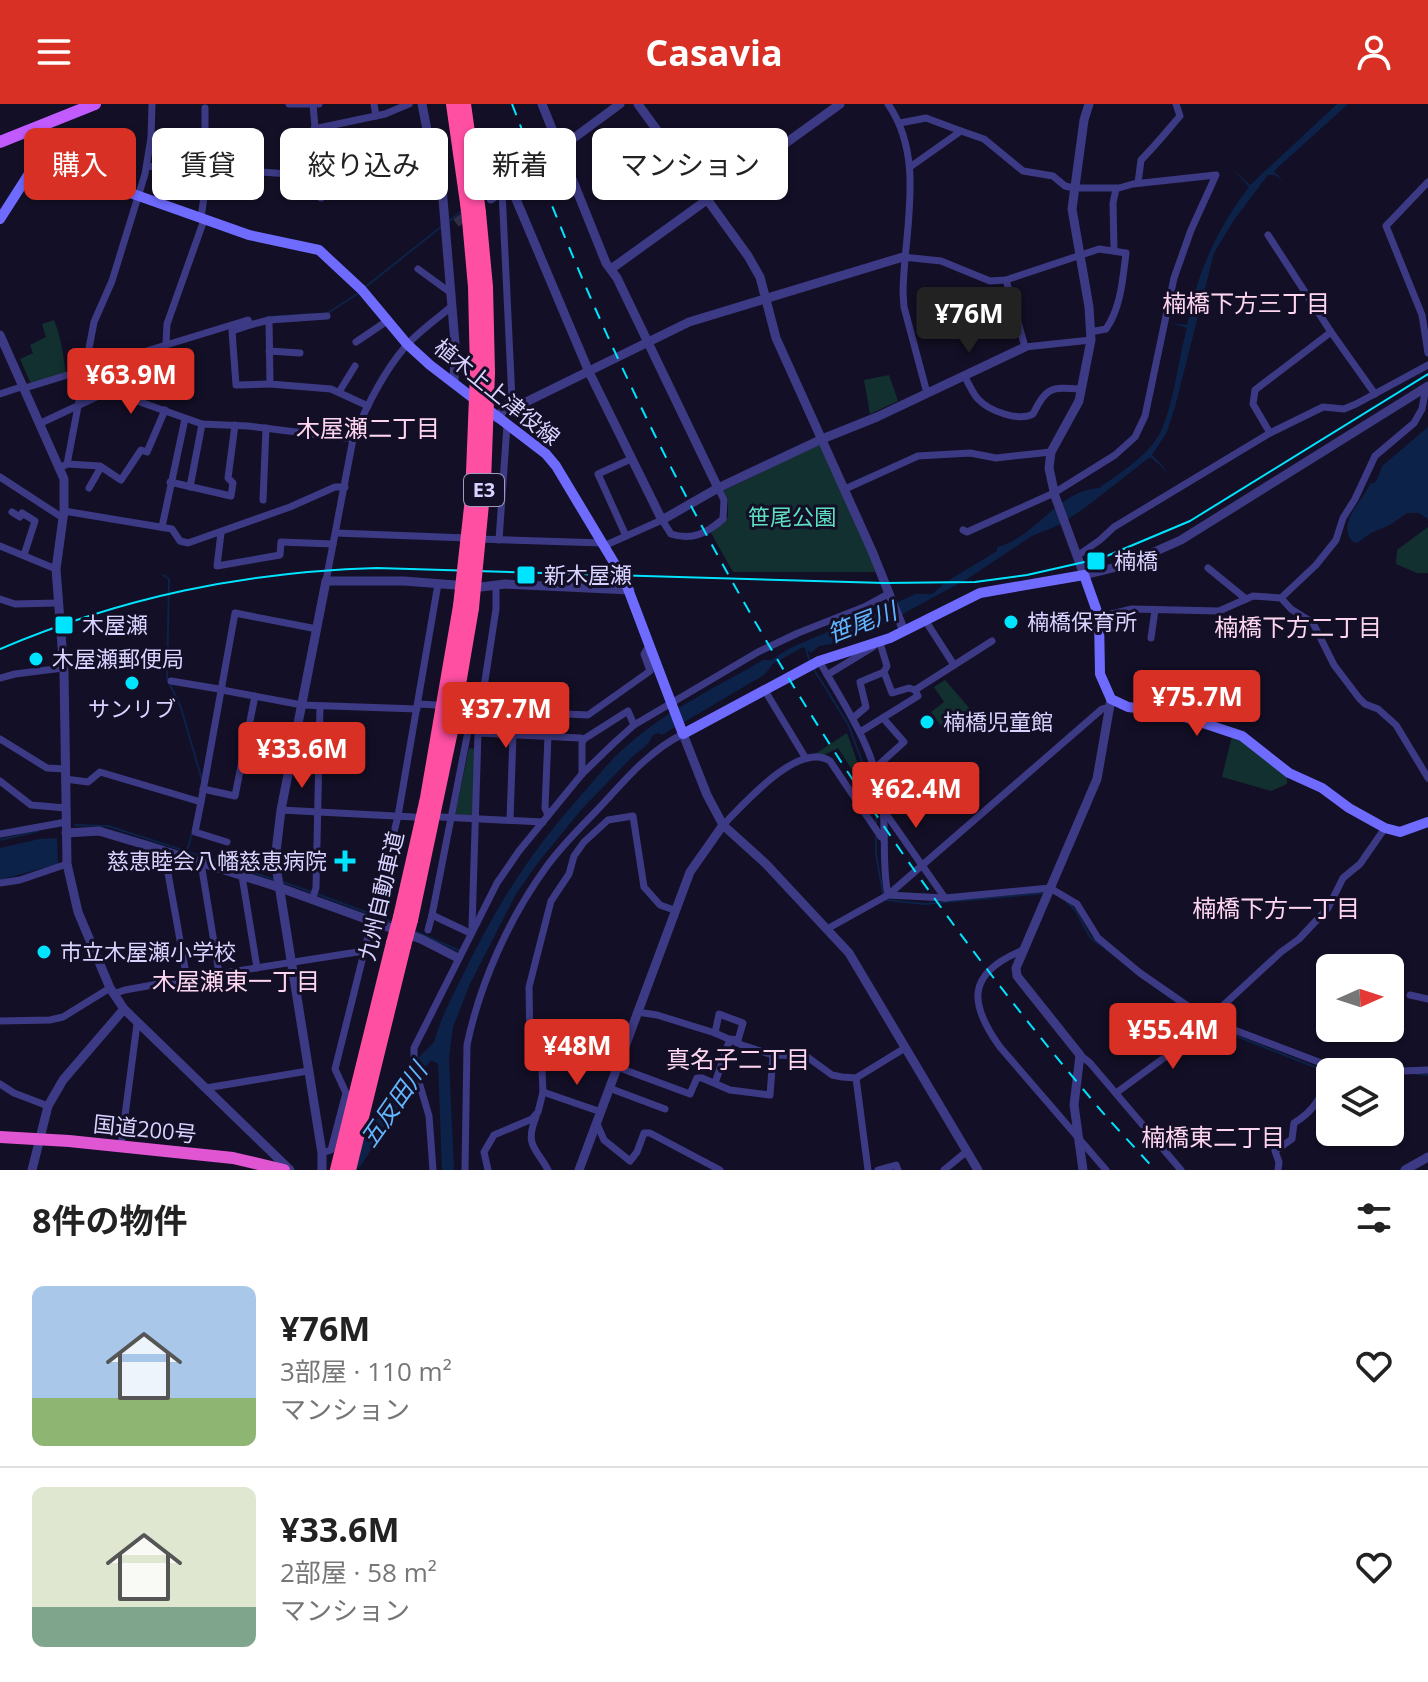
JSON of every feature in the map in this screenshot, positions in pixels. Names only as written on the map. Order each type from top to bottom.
[{"type":"highway","name":"九州自動車道","points":[[337,1170],[366,1076],[451,731],[466,607],[482,372],[453,104]]},
{"type":"highway","name":"九州自動車道","points":[[464,104],[464,214]]},
{"type":"highway","name":"九州自動車道","points":[[349,1170],[366,1076]]},
{"type":"highway","name":"国道200号","points":[[0,1137],[233,1158],[287,1170]]},
{"type":"main road","points":[[0,142],[95,104]]},
{"type":"main road","name":"植木上上津役線","points":[[0,219],[32,169],[105,184],[249,235],[319,250],[361,290],[407,344],[546,454],[556,466],[630,590],[683,732]]},
{"type":"main road","points":[[683,732],[819,661],[883,641],[903,628],[980,593],[1084,575],[1099,617],[1100,674],[1110,703],[1170,712],[1242,736],[1289,773],[1322,788],[1349,808],[1385,828],[1400,832],[1428,822]]},
{"type":"street","points":[[152,104],[151,138],[140,195],[112,281],[94,322],[64,465],[66,492],[56,569],[63,668],[67,864],[78,912],[112,991],[124,1009],[287,1170]]},
{"type":"street","points":[[289,104],[315,105],[314,128]]},
{"type":"street","points":[[374,104],[376,116]]},
{"type":"street","points":[[319,128],[376,116],[409,104]]},
{"type":"street","points":[[422,104],[427,130],[464,214],[451,293],[454,383]]},
{"type":"street","points":[[542,104],[551,128]]},
{"type":"street","points":[[576,133],[620,104]]},
{"type":"street","points":[[638,104],[656,128]]},
{"type":"street","points":[[788,141],[840,104]]},
{"type":"street","points":[[888,104],[900,123],[910,167],[903,257],[904,307],[927,393]]},
{"type":"street","points":[[1089,104],[1072,209],[1089,307],[1090,336],[1073,416],[1051,452],[1049,468],[1084,575],[1125,565],[1181,540],[1427,387]]},
{"type":"street","points":[[1138,183],[1141,160],[1167,136],[1171,125],[1180,116],[1176,104]]},
{"type":"street","points":[[205,108],[205,128]]},
{"type":"street","points":[[900,123],[926,118],[984,139],[1023,171],[1053,176],[1065,186],[1074,188],[1116,189],[1138,183],[1216,175],[1174,278],[1142,425],[1135,437],[1122,450],[1055,494],[967,532],[963,530]]},
{"type":"street","points":[[910,167],[961,131]]},
{"type":"street","points":[[147,166],[176,167],[180,145],[176,140],[151,138]]},
{"type":"street","points":[[1428,182],[1386,226],[1422,315],[1428,353]]},
{"type":"street","points":[[511,200],[589,372],[662,520],[671,534],[685,537],[701,535],[723,519],[724,500],[611,269],[576,189]]},
{"type":"street","points":[[1114,249],[1113,203],[1116,189]]},
{"type":"street","points":[[166,344],[167,324],[203,220],[204,200]]},
{"type":"street","points":[[464,214],[487,200]]},
{"type":"street","points":[[497,418],[512,400],[506,200]]},
{"type":"street","points":[[611,269],[707,200]]},
{"type":"street","points":[[709,200],[755,267],[768,299],[776,338],[845,489],[903,628]]},
{"type":"street","points":[[1268,235],[1375,394]]},
{"type":"street","points":[[336,533],[605,544],[662,520],[718,488],[822,439],[877,417],[1025,347],[1090,336],[1106,329],[1115,308],[1126,253],[1099,249],[1006,280],[990,281],[941,261],[903,257],[689,322],[526,402],[512,400]]},
{"type":"street","points":[[418,269],[451,293]]},
{"type":"street","points":[[1006,280],[1025,347]]},
{"type":"street","points":[[322,1170],[322,1153],[277,881],[276,842],[353,439],[368,406],[407,344],[452,306]]},
{"type":"street","points":[[0,394],[166,344],[249,323],[327,316]]},
{"type":"street","points":[[269,320],[270,384]]},
{"type":"street","points":[[356,342],[387,321]]},
{"type":"street","points":[[249,323],[232,331],[236,385],[270,384],[331,389],[368,406]]},
{"type":"street","points":[[1270,433],[1253,404],[1255,390],[1331,332]]},
{"type":"street","points":[[0,335],[64,465]]},
{"type":"street","points":[[269,351],[300,353]]},
{"type":"street","points":[[1076,553],[1270,433],[1323,407],[1344,409],[1428,365]]},
{"type":"street","points":[[339,392],[355,366]]},
{"type":"street","points":[[964,376],[979,400],[1002,413],[1023,417],[1033,414],[1042,395],[1058,388],[1081,389]]},
{"type":"street","points":[[1281,598],[1316,565],[1336,540],[1343,518],[1375,456],[1414,423],[1422,409],[1427,387]]},
{"type":"street","points":[[41,423],[109,391],[202,424],[353,439]]},
{"type":"street","points":[[64,465],[101,467],[121,480],[141,450],[147,452],[165,410]]},
{"type":"street","points":[[162,527],[185,419]]},
{"type":"street","points":[[190,487],[202,424]]},
{"type":"street","points":[[170,482],[231,496],[233,483],[228,478],[235,425]]},
{"type":"street","points":[[499,540],[507,425]]},
{"type":"street","points":[[263,500],[266,428]]},
{"type":"street","points":[[845,489],[918,456],[970,453],[996,458],[1051,452]]},
{"type":"street","points":[[626,536],[598,474],[631,459]]},
{"type":"street","points":[[89,488],[101,467]]},
{"type":"street","points":[[0,477],[64,514],[172,529],[184,543],[221,533],[335,487],[345,487]]},
{"type":"street","points":[[12,512],[20,517],[22,513],[35,521],[24,555]]},
{"type":"street","points":[[221,533],[217,566],[280,555],[281,542],[333,544]]},
{"type":"street","points":[[0,546],[56,569]]},
{"type":"street","points":[[1208,568],[1246,599]]},
{"type":"street","points":[[326,581],[630,590]]},
{"type":"street","points":[[322,1153],[331,1150],[346,1093],[335,1069],[398,816],[438,584]]},
{"type":"street","points":[[471,931],[476,819],[474,733],[468,710],[484,687],[496,609],[496,585]]},
{"type":"street","points":[[433,1170],[429,1116],[414,1065],[414,1048],[471,931],[505,872],[545,818],[582,774],[634,725],[781,640],[889,595]]},
{"type":"street","points":[[1099,617],[1132,609],[1219,611],[1253,596],[1281,598],[1291,609],[1313,623],[1334,665],[1365,704],[1378,709],[1396,725],[1428,778]]},
{"type":"street","points":[[0,599],[15,604],[57,603]]},
{"type":"street","points":[[1151,638],[1155,610]]},
{"type":"street","points":[[227,842],[195,832],[235,613],[317,629]]},
{"type":"street","points":[[925,620],[954,665]]},
{"type":"street","points":[[827,675],[883,641],[887,666],[884,672],[860,682],[866,707],[853,718]]},
{"type":"street","points":[[915,690],[992,641]]},
{"type":"street","points":[[468,710],[588,715],[650,671],[644,654],[650,644]]},
{"type":"street","points":[[819,661],[860,732],[873,770],[883,811],[882,839],[888,895]]},
{"type":"street","points":[[0,678],[63,668]]},
{"type":"street","points":[[860,732],[918,696],[915,690],[909,688],[892,693],[884,672]]},
{"type":"street","points":[[171,681],[302,705],[436,705]]},
{"type":"street","points":[[764,689],[805,757]]},
{"type":"street","points":[[203,789],[235,796],[255,696]]},
{"type":"street","points":[[827,929],[888,895],[1110,703]]},
{"type":"street","points":[[1110,703],[1097,779],[1021,951],[1017,976],[1080,1055],[1181,1170]]},
{"type":"street","points":[[313,895],[320,706]]},
{"type":"street","points":[[474,733],[584,739],[628,711],[634,725]]},
{"type":"street","points":[[873,770],[904,742],[883,718]]},
{"type":"street","points":[[465,1170],[467,1045],[471,1026],[510,925],[530,891],[567,841],[647,758],[683,732],[707,795],[723,825],[766,864],[849,953],[978,1170]]},
{"type":"street","points":[[428,930],[474,733]]},
{"type":"street","points":[[510,820],[513,735]]},
{"type":"street","points":[[545,818],[548,736]]},
{"type":"street","points":[[582,774],[584,739]]},
{"type":"street","points":[[1,743],[47,768],[88,782],[100,772],[201,802]]},
{"type":"street","points":[[244,753],[290,761],[318,761]]},
{"type":"street","points":[[579,1170],[674,910],[690,872],[723,825],[770,779],[805,757],[825,757],[882,839]]},
{"type":"street","points":[[0,781],[31,805],[66,808]]},
{"type":"street","points":[[599,809],[608,820]]},
{"type":"street","points":[[281,810],[414,817]]},
{"type":"street","points":[[883,811],[945,898]]},
{"type":"street","points":[[548,1170],[532,1145],[532,1127],[543,1092],[542,1070],[530,1049],[529,992],[531,971],[551,901],[569,874],[574,856],[584,842],[608,820],[633,816],[644,887],[660,905],[674,910]]},
{"type":"street","points":[[441,817],[545,818]]},
{"type":"street","points":[[0,834],[66,828],[99,831],[242,876],[277,881],[461,953]]},
{"type":"street","points":[[1116,1093],[1176,1049],[1299,939],[1321,916],[1343,878],[1360,864],[1385,828]]},
{"type":"street","points":[[164,851],[187,979]]},
{"type":"street","points":[[201,863],[219,973]]},
{"type":"street","points":[[0,883],[20,880],[67,864]]},
{"type":"street","points":[[242,876],[257,968]]},
{"type":"street","points":[[888,895],[945,898],[1050,888],[1077,904],[1098,938],[1140,973],[1208,1020],[1316,1062]]},
{"type":"street","points":[[432,915],[471,931]]},
{"type":"street","points":[[0,1021],[50,1020],[63,1017],[112,991],[364,951]]},
{"type":"street","points":[[1021,951],[1008,957],[981,980],[976,991],[979,1009],[1000,1047],[1106,1170]]},
{"type":"street","points":[[1410,995],[1428,999]]},
{"type":"street","points":[[32,1170],[48,1106],[63,1080],[124,1009]]},
{"type":"street","points":[[637,1012],[715,1033],[773,1055],[806,1056],[832,1075],[856,1078],[905,1048]]},
{"type":"street","points":[[715,1033],[719,1014],[743,1023],[738,1040],[730,1039]]},
{"type":"street","points":[[121,1146],[137,1024]]},
{"type":"street","points":[[715,1083],[730,1039]]},
{"type":"street","points":[[617,1067],[690,1094],[697,1078],[730,1090],[770,1095],[773,1055]]},
{"type":"street","points":[[1080,1055],[1074,1105],[1083,1170]]},
{"type":"street","points":[[1404,1071],[1428,1070]]},
{"type":"street","points":[[206,1088],[308,1071]]},
{"type":"street","points":[[856,1078],[868,1170]]},
{"type":"street","points":[[0,1084],[48,1106]]},
{"type":"street","points":[[609,1088],[665,1109]]},
{"type":"street","points":[[543,1092],[601,1112]]},
{"type":"street","points":[[1278,1170],[1275,1151],[1292,1139],[1294,1123],[1308,1115],[1316,1102]]},
{"type":"street","points":[[488,1170],[484,1152],[494,1135],[536,1115]]},
{"type":"street","points":[[597,1124],[604,1140],[630,1161],[644,1133],[650,1133],[720,1170]]},
{"type":"street","points":[[944,1170],[966,1152]]},
{"type":"street","points":[[1405,1170],[1428,1157]]},
{"type":"street","points":[[878,1170],[896,1165],[898,1170]]},
{"type":"green space","points":[[54,320],[66,373],[31,384],[20,359],[33,353],[30,345],[46,337],[42,324]]},
{"type":"green space","points":[[889,375],[898,401],[870,414],[864,380]]},
{"type":"green space","name":"笹尾公園","points":[[820,444],[875,572],[733,572],[711,533],[728,517],[728,500],[723,491]]},
{"type":"green space","points":[[1428,527],[1428,573],[1417,573],[1396,564],[1397,550]]},
{"type":"green space","points":[[945,680],[970,709],[944,730],[931,712],[944,702],[934,687]]},
{"type":"green space","points":[[847,733],[870,798],[838,748],[824,755],[815,754]]},
{"type":"green space","points":[[1232,736],[1243,741],[1287,776],[1287,784],[1271,791],[1222,777]]},
{"type":"green space","points":[[469,748],[475,749],[473,815],[455,815]]},
{"type":"water","name":"笹尾川","points":[[1337,104],[1348,104],[1274,171],[1284,182],[1275,175],[1268,175],[1214,253],[1175,407],[1167,432],[1152,455],[1164,467],[1166,474],[1150,457],[1059,525],[1032,536],[967,579],[890,621],[832,644],[819,646],[811,653],[803,647],[773,664],[764,675],[662,735],[653,735],[648,744],[581,810],[516,894],[470,984],[453,1027],[449,1058],[454,1170],[442,1170],[438,1064],[431,1060],[438,1029],[500,905],[563,816],[623,749],[677,709],[763,660],[771,660],[790,648],[916,594],[932,594],[997,551],[997,547],[1023,534],[1071,497],[1099,488],[1141,457],[1160,433],[1172,396],[1187,328],[1171,323],[1187,325],[1196,288],[1210,252],[1227,219],[1249,187],[1232,168],[1250,185]]},
{"type":"water","points":[[1428,427],[1428,519],[1419,513],[1407,513],[1357,543],[1353,542],[1347,527],[1349,520],[1370,484],[1376,482],[1382,466]]},
{"type":"water","points":[[57,838],[58,864],[0,880],[0,848]]},
{"type":"waterway","points":[[449,221],[463,210]]},
{"type":"waterway","points":[[364,288],[441,227]]},
{"type":"waterway","points":[[328,313],[360,292]]},
{"type":"waterway","points":[[269,317],[310,314]]},
{"type":"waterway","points":[[163,575],[169,579],[167,678],[181,708],[202,780]]},
{"type":"waterway","points":[[806,649],[810,662]]},
{"type":"waterway","points":[[813,668],[848,724],[876,799],[876,827]]},
{"type":"waterway","points":[[75,825],[108,826],[273,879]]},
{"type":"waterway","points":[[0,840],[38,831]]},
{"type":"waterway","points":[[187,851],[192,834]]},
{"type":"waterway","points":[[876,837],[883,894]]},
{"type":"waterway","points":[[283,882],[311,892]]},
{"type":"waterway","points":[[886,900],[925,904],[1045,893]]},
{"type":"waterway","points":[[317,894],[371,914]]},
{"type":"waterway","points":[[1066,901],[1076,911],[1090,937],[1202,1022]]},
{"type":"waterway","points":[[377,916],[394,923]]},
{"type":"waterway","points":[[414,931],[460,951]]},
{"type":"waterway","points":[[1208,1025],[1316,1067]]},
{"type":"waterway","name":"五反田川","points":[[349,1170],[415,1069],[439,1045]]},
{"type":"waterway","points":[[1417,1074],[1428,1075]]},
{"type":"tunnel","points":[[456,223],[471,212]]},
{"type":"tram line","points":[[0,649],[92,615],[184,590],[327,570],[377,568],[884,583],[975,582],[1027,575],[1102,558],[1190,521],[1428,374]]},
{"type":"railway","points":[[512,104],[564,236],[621,365],[668,462],[773,653],[830,745],[954,925],[1088,1095],[1155,1170]]},
{"type":"place","name":"楠橋","points":[[1096,561]]},
{"type":"place","name":"新木屋瀬","points":[[526,575]]},
{"type":"place","name":"楠橋保育所","points":[[1011,622]]},
{"type":"place","name":"木屋瀬","points":[[64,625]]},
{"type":"place","name":"木屋瀬郵便局","points":[[36,659]]},
{"type":"place","name":"サンリブ","points":[[132,683]]},
{"type":"place","name":"楠橋児童館","points":[[927,722]]},
{"type":"place","name":"慈恵睦会八幡慈恵病院","points":[[345,861]]},
{"type":"place","name":"市立木屋瀬小学校","points":[[44,952]]},
{"type":"district","name":"楠橋下方三丁目","points":[[1246,304]]},
{"type":"district","name":"木屋瀬二丁目","points":[[368,429]]},
{"type":"district","name":"楠橋下方二丁目","points":[[1298,628]]},
{"type":"district","name":"楠橋下方一丁目","points":[[1276,909]]},
{"type":"district","name":"木屋瀬東一丁目","points":[[236,982]]},
{"type":"district","name":"真名子二丁目","points":[[738,1060]]},
{"type":"district","name":"楠橋東二丁目","points":[[1213,1138]]}]
